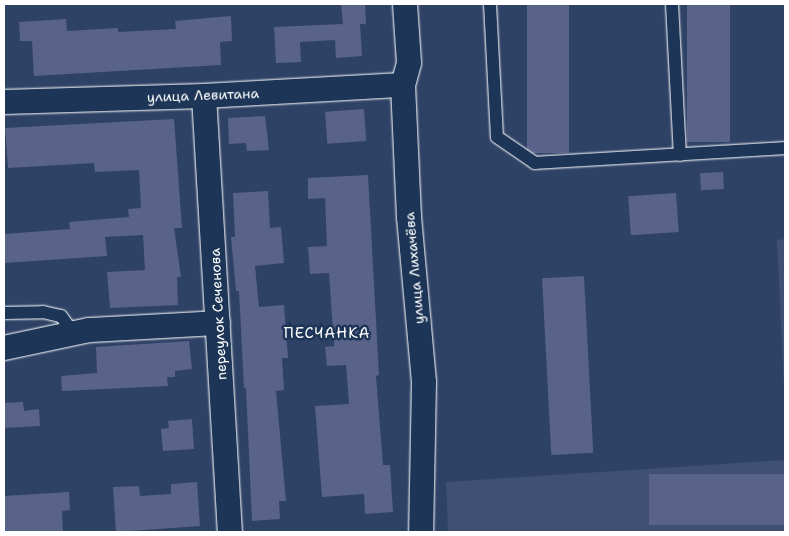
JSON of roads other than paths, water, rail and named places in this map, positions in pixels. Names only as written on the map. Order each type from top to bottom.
[{"type":"street","name":"улица Лихачёва","points":[[405,4],[409,63],[403,85],[409,218],[424,382],[420,532]]},
{"type":"street","name":"улица Левитана","points":[[4,102],[204,96],[403,85]]},
{"type":"street","name":"переулок Сеченова","points":[[204,96],[230,532]]},
{"type":"street","points":[[4,348],[88,330],[218,323]]},
{"type":"lane","points":[[490,4],[497,137],[535,163],[785,148]]},
{"type":"lane","points":[[672,4],[680,155]]},
{"type":"lane","points":[[4,313],[43,312],[61,316],[74,334]]},
{"type":"district","name":"ПЕСЧАНКА","points":[[327,334]]}]
